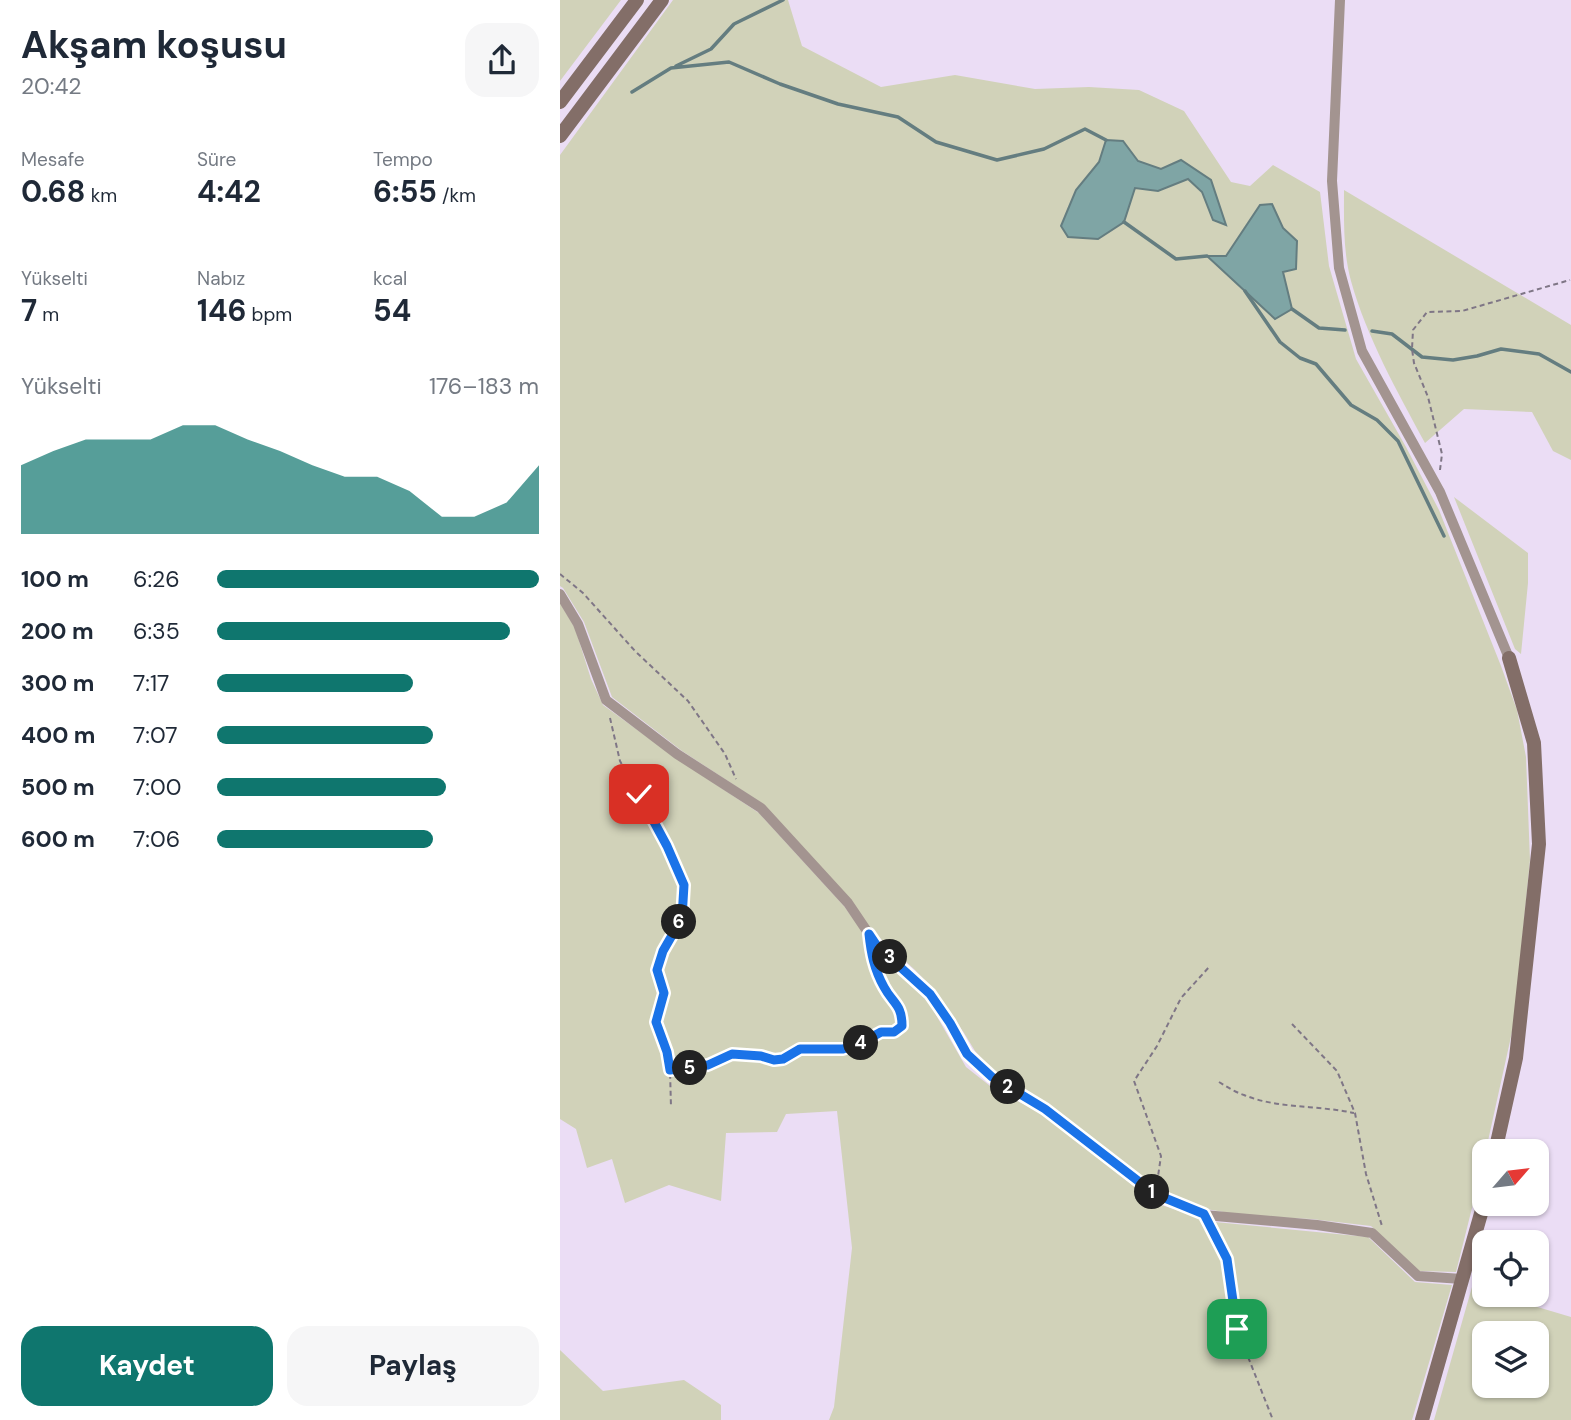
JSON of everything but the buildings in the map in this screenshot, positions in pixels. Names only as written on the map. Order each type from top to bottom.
[{"type":"street","points":[[560,102],[637,0]]},
{"type":"street","points":[[560,136],[662,0]]},
{"type":"street","points":[[1340,0],[1332,181],[1339,268],[1362,351],[1438,488],[1509,658],[1534,743],[1539,844],[1516,1058],[1498,1139]]},
{"type":"street","points":[[560,594],[579,624],[606,700],[677,754],[761,808],[848,904],[877,946],[930,994],[967,1054],[992,1077],[1045,1109],[1155,1194],[1204,1214],[1372,1233],[1418,1276],[1462,1279]]},
{"type":"street","points":[[1422,1420],[1480,1216]]},
{"type":"path","points":[[1438,488],[1442,454],[1429,397],[1414,363],[1413,330],[1427,312],[1462,311],[1570,280]]},
{"type":"path","points":[[560,574],[583,593],[635,651],[688,701],[725,754],[745,797]]},
{"type":"path","points":[[606,700],[620,761],[667,846],[684,885],[682,918],[663,951],[657,970],[664,993],[656,1022],[667,1052],[671,1107]]},
{"type":"path","points":[[670,1070],[708,1065],[732,1054],[761,1056],[774,1060],[783,1059],[800,1049],[843,1049],[881,1032],[894,1032],[902,1026],[902,1012],[884,988],[871,957]]},
{"type":"path","points":[[1155,1194],[1161,1156],[1134,1081],[1157,1046],[1181,998],[1210,966]]},
{"type":"path","points":[[1292,1024],[1337,1071],[1355,1113],[1366,1174],[1382,1225]]},
{"type":"path","points":[[1219,1083],[1244,1096],[1265,1101],[1355,1113]]},
{"type":"path","points":[[1204,1214],[1227,1259],[1237,1329],[1273,1420]]},
{"type":"shaded area","points":[[560,0],[621,0],[560,81]]},
{"type":"shaded area","points":[[673,0],[788,0],[802,46],[881,87],[955,75],[1035,89],[1089,87],[1139,90],[1184,111],[1231,182],[1250,186],[1273,165],[1320,192],[1329,266],[1356,359],[1439,510],[1517,710],[1526,757],[1530,860],[1514,1023],[1488,1139],[1472,1139],[1472,1208],[1456,1272],[1419,1271],[1371,1226],[1311,1219],[1247,1216],[1206,1209],[1152,1186],[1047,1104],[997,1075],[975,1051],[937,993],[873,932],[763,804],[682,751],[612,697],[584,622],[560,586],[560,155]]},
{"type":"shaded area","points":[[1106,140],[1123,141],[1138,161],[1161,169],[1181,160],[1211,180],[1226,225],[1213,220],[1202,192],[1188,179],[1158,191],[1135,188],[1124,222],[1098,239],[1068,237],[1061,226],[1076,190],[1099,162]]},
{"type":"shaded area","points":[[1344,190],[1571,325],[1571,460],[1553,451],[1532,412],[1464,409],[1425,443],[1365,323],[1351,281],[1344,236]]},
{"type":"shaded area","points":[[1272,204],[1283,228],[1297,241],[1296,269],[1283,272],[1292,309],[1275,319],[1207,256],[1226,256],[1260,205]]},
{"type":"shaded area","points":[[1454,497],[1528,553],[1521,654],[1515,649]]},
{"type":"shaded area","points":[[560,603],[575,628],[591,679],[603,705],[759,813],[844,906],[880,956],[928,1001],[966,1067],[994,1089],[1043,1114],[1155,1203],[1215,1222],[1368,1237],[1415,1282],[1452,1285],[1412,1420],[829,1420],[834,1407],[852,1248],[837,1111],[786,1114],[777,1132],[726,1133],[721,1201],[669,1185],[625,1203],[612,1159],[587,1168],[576,1129],[560,1119]]},
{"type":"shaded area","points":[[1472,1287],[1472,1307],[1537,1307],[1571,1317],[1571,1420],[1434,1420]]},
{"type":"shaded area","points":[[560,1350],[603,1391],[684,1380],[721,1405],[721,1420],[560,1420]]},
{"type":"waterway","points":[[676,66],[711,49],[734,24],[783,0]]},
{"type":"waterway","points":[[632,92],[671,68],[729,62],[780,84],[838,104],[898,117],[936,142],[997,160],[1044,149],[1085,129],[1106,140]]},
{"type":"waterway","points":[[1124,222],[1176,259],[1207,256]]},
{"type":"waterway","points":[[1245,291],[1280,342],[1300,358],[1316,364],[1351,405],[1377,420],[1398,441],[1444,536]]},
{"type":"waterway","points":[[1292,309],[1319,328],[1345,330]]},
{"type":"waterway","points":[[1372,331],[1392,334],[1422,357],[1453,360],[1501,349],[1539,354],[1571,372]]},
{"type":"route","points":[[639,794],[684,885],[682,918],[663,951],[657,970],[664,993],[656,1022],[667,1052],[670,1070],[708,1065],[732,1054],[761,1056],[774,1060],[783,1059],[800,1049],[843,1049],[881,1032],[894,1032],[902,1026],[902,1012],[884,988],[871,957],[869,934],[877,946],[930,994],[967,1054],[992,1077],[1045,1109],[1155,1194],[1204,1214],[1227,1259],[1237,1329]]}]
